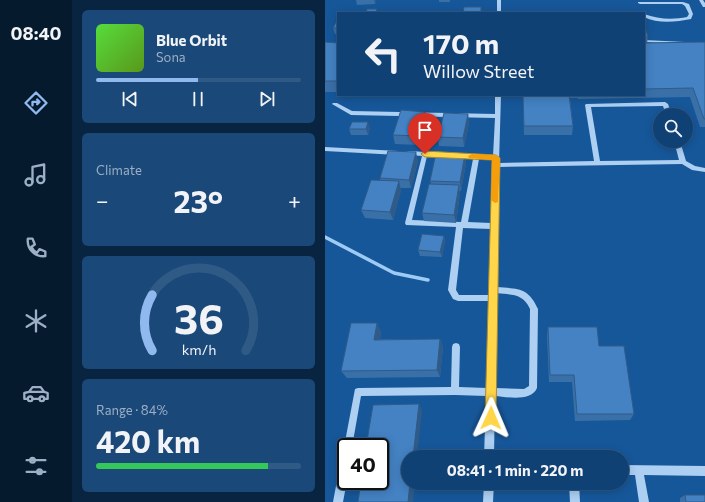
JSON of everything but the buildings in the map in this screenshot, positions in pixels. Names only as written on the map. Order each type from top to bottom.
[{"type":"street","points":[[499,0],[499,12]]},
{"type":"street","points":[[701,0],[705,6]]},
{"type":"street","points":[[643,12],[639,1],[683,3],[687,5],[691,14],[689,18],[682,19],[653,19],[645,15]]},
{"type":"street","points":[[645,41],[705,44]]},
{"type":"street","points":[[489,450],[498,96]]},
{"type":"street","points":[[335,104],[351,113],[497,116]]},
{"type":"street","points":[[597,164],[588,105],[665,104],[666,108]]},
{"type":"street","points":[[679,148],[683,162]]},
{"type":"street","points":[[325,149],[476,157],[496,161],[597,164],[683,162],[694,168],[705,170]]},
{"type":"street","points":[[425,154],[408,224],[495,226]]},
{"type":"street","points":[[350,438],[358,392],[455,391],[525,393],[533,388],[534,309],[530,298],[524,293],[494,294],[458,298],[454,294],[453,290],[462,225],[476,157]]},
{"type":"street","points":[[455,391],[456,347]]},
{"type":"street","points":[[629,470],[705,471]]},
{"type":"street","points":[[639,470],[644,502]]},
{"type":"street","points":[[338,502],[340,490]]},
{"type":"street","points":[[488,502],[489,490]]},
{"type":"street","points":[[574,490],[575,502]]},
{"type":"waterway","points":[[325,237],[394,273],[428,280]]},
{"type":"slow traffic","points":[[472,156],[496,158],[495,200]]},
{"type":"route","points":[[425,154],[496,158],[491,418]]}]
